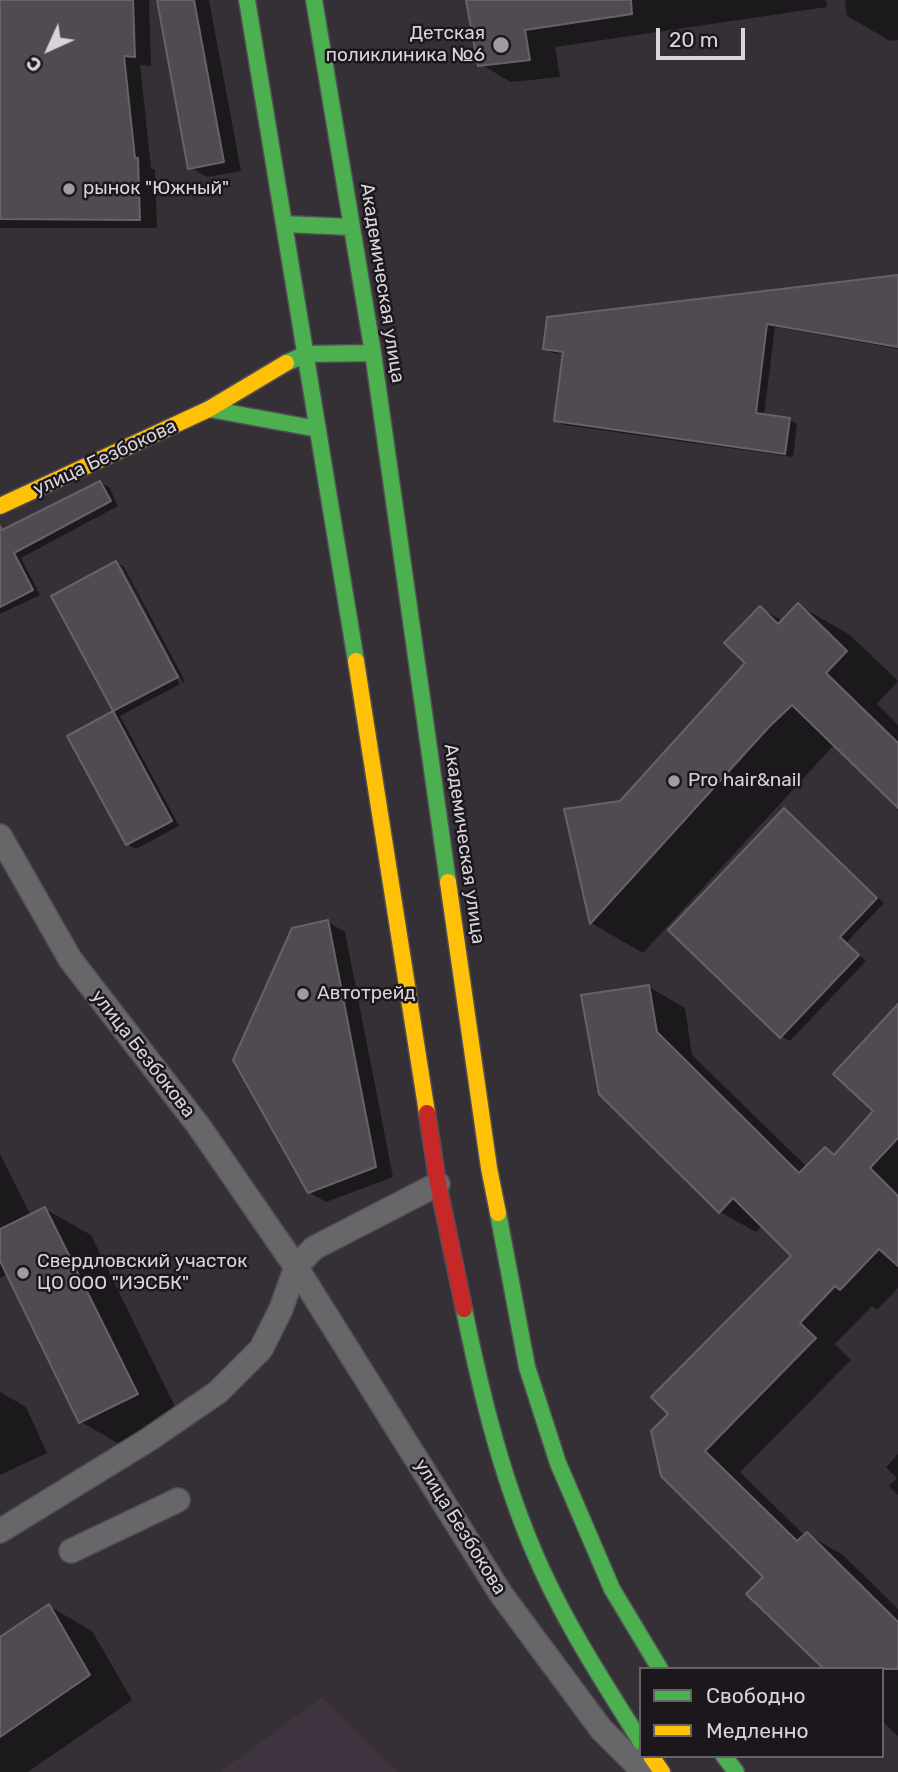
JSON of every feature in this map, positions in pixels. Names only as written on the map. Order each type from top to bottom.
[{"type":"main road","points":[[247,0],[379,798],[438,1184],[478,1378],[504,1474],[548,1582],[587,1657],[639,1739]]},
{"type":"main road","name":"Академическая улица","points":[[314,0],[373,353],[487,1154],[527,1367],[558,1463],[612,1589],[659,1667]]},
{"type":"main road","points":[[284,224],[351,227]]},
{"type":"main road","points":[[306,354],[373,353]]},
{"type":"main road","name":"улица Безбокова","points":[[0,506],[209,409],[285,363],[306,354]]},
{"type":"main road","points":[[209,409],[318,429]]},
{"type":"street","name":"улица Безбокова","points":[[0,836],[70,959],[198,1125],[296,1268],[501,1594],[601,1729],[644,1772]]},
{"type":"street","points":[[0,1531],[148,1440],[218,1392],[261,1349],[281,1309],[296,1268],[314,1248],[438,1184]]},
{"type":"street","points":[[71,1551],[178,1500]]},
{"type":"shaded area","points":[[322,1697],[397,1772],[220,1772]]},
{"type":"building","points":[[0,0],[133,0],[135,57],[124,56],[135,158],[138,158],[140,220],[0,219]]},
{"type":"building","name":"рынок \"Южный\"","points":[[157,0],[194,0],[224,162],[188,169]]},
{"type":"building","name":"Детская поликлиника №6","points":[[466,0],[631,0],[632,14],[525,30],[530,60],[478,66]]},
{"type":"building","points":[[898,275],[898,347],[767,324],[756,413],[790,418],[785,454],[554,421],[563,352],[543,349],[547,317]]},
{"type":"building","points":[[100,481],[111,501],[14,553],[33,590],[0,607],[0,526],[2,530]]},
{"type":"building","points":[[116,561],[178,677],[113,711],[51,596]]},
{"type":"building","points":[[798,603],[847,651],[826,673],[898,743],[898,808],[792,705],[590,924],[564,809],[620,801],[745,663],[724,643],[760,606],[778,624]]},
{"type":"building","points":[[113,711],[172,821],[126,845],[67,736]]},
{"type":"building","points":[[784,808],[877,898],[840,937],[859,955],[780,1038],[668,930]]},
{"type":"building","name":"Автотрейд","points":[[328,920],[376,1167],[308,1193],[233,1060],[292,928]]},
{"type":"building","points":[[649,985],[657,1032],[799,1173],[825,1147],[834,1155],[873,1111],[833,1074],[898,1004],[898,1138],[870,1168],[898,1196],[898,1266],[879,1249],[840,1290],[835,1286],[800,1323],[816,1338],[705,1451],[797,1541],[807,1532],[898,1622],[898,1669],[822,1667],[746,1594],[763,1577],[661,1476],[651,1431],[668,1414],[651,1397],[791,1256],[733,1198],[719,1213],[599,1094],[581,995]]},
{"type":"building","points":[[45,1207],[138,1394],[79,1423],[0,1261],[0,1229]]},
{"type":"building","points":[[49,1604],[90,1675],[0,1737],[0,1637]]},
{"type":"traffic: fast","points":[[247,0],[356,661]]},
{"type":"traffic: fast","points":[[314,0],[373,353],[448,882]]},
{"type":"traffic: fast","points":[[284,224],[351,227]]},
{"type":"traffic: fast","points":[[286,363],[306,354],[373,353]]},
{"type":"traffic: fast","points":[[209,409],[318,429]]},
{"type":"traffic: fast","points":[[498,1213],[527,1367],[558,1463],[612,1589],[659,1667]]},
{"type":"traffic: fast","points":[[464,1309],[496,1442],[528,1539],[564,1615],[639,1739]]},
{"type":"traffic: fast","points":[[726,1758],[736,1772]]},
{"type":"traffic: slow","points":[[0,506],[209,409],[286,363]]},
{"type":"traffic: slow","points":[[356,661],[427,1113]]},
{"type":"traffic: slow","points":[[448,882],[489,1168],[498,1213]]},
{"type":"traffic: slow","points":[[652,1758],[662,1772]]},
{"type":"traffic: jam","points":[[427,1113],[438,1184],[464,1309]]},
{"type":"place","name":"Детская поликлиника №6","points":[[501,45]]},
{"type":"place","name":"рынок \"Южный\"","points":[[69,189]]},
{"type":"place","name":"Pro hair&nail","points":[[674,781]]},
{"type":"place","name":"Автотрейд","points":[[303,994]]},
{"type":"place","name":"Свердловский участок ЦО ООО \"ИЭСБК\"","points":[[23,1273]]}]
